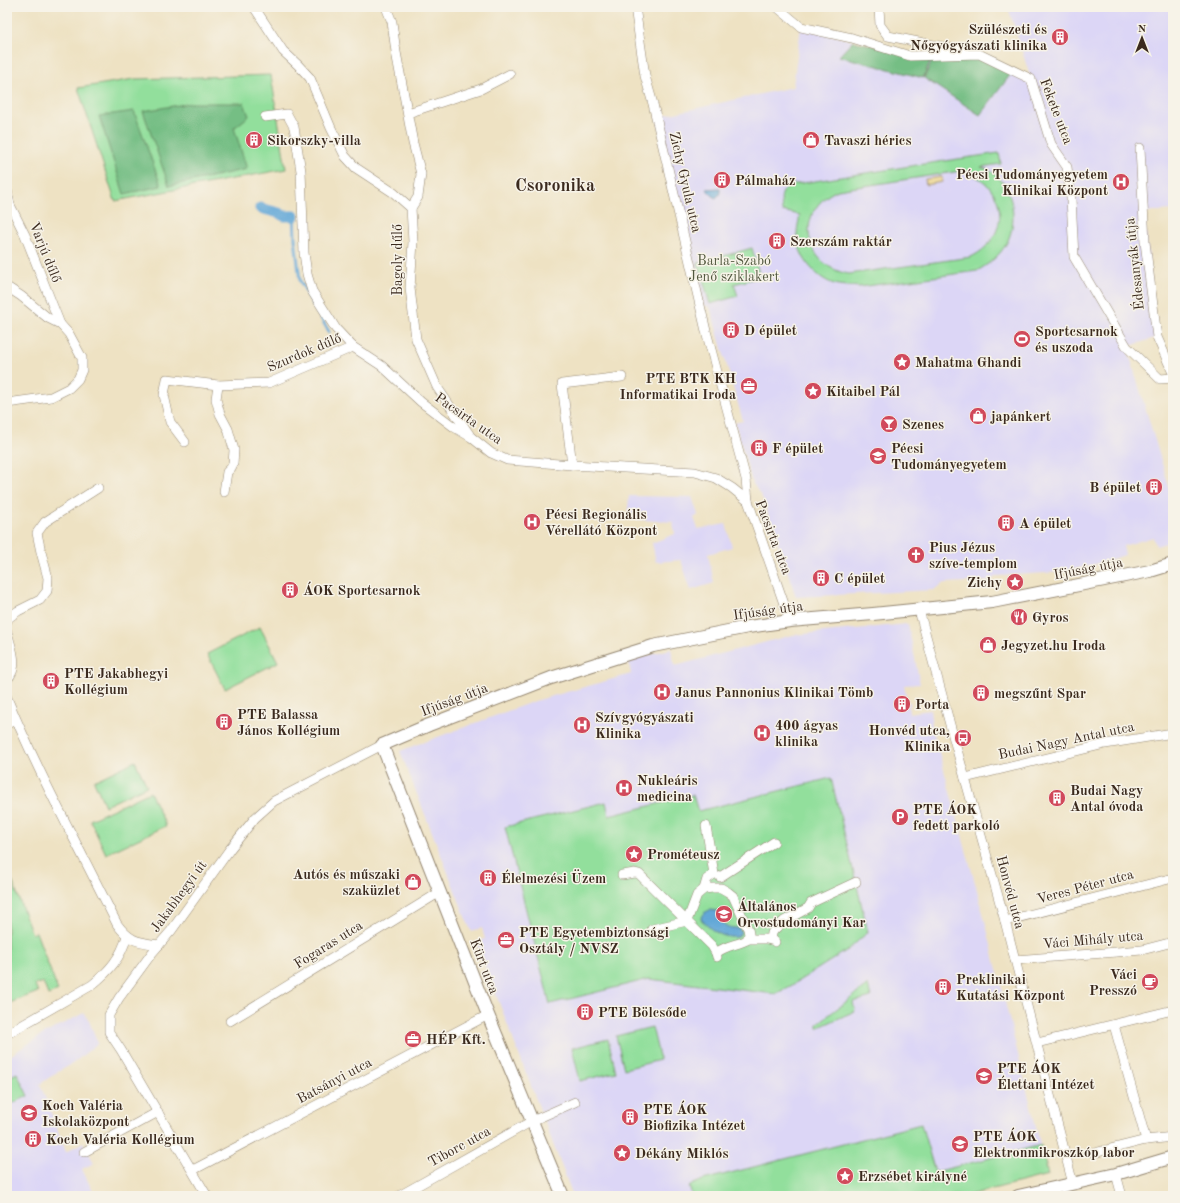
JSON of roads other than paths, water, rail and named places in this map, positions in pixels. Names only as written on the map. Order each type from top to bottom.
[{"type":"street","name":"Bagoly dűlő","points":[[254,7],[283,51],[310,78],[331,128],[345,156],[356,168],[394,193],[410,208],[413,242],[410,288],[416,339],[437,386],[471,437]]},
{"type":"street","points":[[386,7],[392,22],[413,143],[421,174],[418,198],[410,208]]},
{"type":"street","name":"Zichy Gyula utca","points":[[635,7],[645,76],[653,104],[706,331],[746,479],[748,501]]},
{"type":"street","name":"Fekete utca","points":[[777,7],[801,27],[852,38],[910,56],[979,54],[1031,80],[1051,144],[1067,167],[1071,198],[1074,257],[1127,347],[1160,379],[1173,378]]},
{"type":"street","points":[[879,7],[880,25],[888,36],[979,54]]},
{"type":"street","points":[[408,112],[481,89],[510,74]]},
{"type":"street","name":"Pacsirta utca","points":[[265,117],[287,114],[294,127],[301,171],[304,254],[307,274],[312,291],[336,329],[353,347],[382,366],[421,402],[454,427],[471,437],[491,454],[508,460],[695,472],[716,478],[732,488],[748,501],[790,621]]},
{"type":"street","name":"Édesanyák útja","points":[[1140,148],[1145,242],[1157,337],[1173,373]]},
{"type":"street","name":"Varjú dűlő","points":[[7,190],[10,205],[25,235],[60,324]]},
{"type":"street","points":[[7,287],[21,296],[48,318],[60,324],[69,334],[82,358],[82,370],[78,379],[69,388],[51,397],[7,403]]},
{"type":"street","name":"Szurdok dűlő","points":[[185,442],[170,422],[164,395],[167,379],[218,384],[269,383],[353,347]]},
{"type":"street","points":[[572,465],[562,384],[622,377]]},
{"type":"street","points":[[218,384],[216,399],[220,414],[228,429],[234,450],[233,464],[227,472],[224,492]]},
{"type":"street","points":[[732,488],[746,479]]},
{"type":"street","points":[[7,621],[7,619],[40,600],[47,591],[48,578],[37,533],[45,522],[98,488]]},
{"type":"street","name":"Ifjúság útja","points":[[382,745],[428,725],[551,678],[653,646],[748,627],[790,621],[920,610],[992,602],[1150,571],[1173,564]]},
{"type":"street","name":"Honvéd utca","points":[[920,610],[952,732],[1005,921],[1073,1184]]},
{"type":"street","points":[[7,632],[13,655],[14,666],[11,676],[7,680]]},
{"type":"street","points":[[7,698],[44,778],[117,924],[127,936],[124,947],[113,966],[92,985],[7,1034]]},
{"type":"street","points":[[7,724],[16,720]]},
{"type":"street","name":"Budai Nagy Antal utca","points":[[965,778],[1105,744],[1173,733]]},
{"type":"street","name":"Kürt utca","points":[[382,745],[488,1016],[563,1196]]},
{"type":"street","name":"Jakabhegyi út","points":[[127,936],[139,943],[159,945],[230,849],[264,809],[274,801],[382,745]]},
{"type":"street","points":[[706,826],[717,875],[718,888]]},
{"type":"street","points":[[687,921],[697,895],[704,889],[707,879],[717,875],[774,842]]},
{"type":"street","points":[[622,875],[637,873],[677,910],[712,946],[717,955],[727,946],[743,942],[749,937]]},
{"type":"street","name":"Veres Péter utca","points":[[1005,921],[1173,878]]},
{"type":"street","points":[[749,937],[751,939],[774,941],[772,933],[784,921],[808,908],[811,903],[856,882]]},
{"type":"street","points":[[704,889],[724,889],[732,896],[747,925],[749,937]]},
{"type":"street","name":"Fogaras utca","points":[[230,1021],[440,892]]},
{"type":"street","points":[[677,910],[685,909],[694,905]]},
{"type":"street","points":[[652,929],[687,921]]},
{"type":"street","name":"Váci Mihály utca","points":[[1015,960],[1142,950],[1173,942]]},
{"type":"street","points":[[159,945],[119,998],[109,1015],[109,1032],[193,1170],[207,1196]]},
{"type":"street","points":[[1037,1043],[1173,1010]]},
{"type":"street","name":"Batsányi utca","points":[[193,1170],[488,1016]]},
{"type":"street","points":[[1114,1025],[1146,1140]]},
{"type":"street","name":"Tiborc utca","points":[[401,1196],[532,1121],[575,1102]]},
{"type":"street","points":[[84,1152],[158,1112]]},
{"type":"street","points":[[1094,1153],[1146,1140],[1173,1137]]},
{"type":"street","points":[[1018,1196],[1116,1174],[1173,1158]]},
{"type":"street","points":[[1116,1174],[1122,1196]]},
{"type":"water","points":[[720,188],[718,196],[715,198],[706,189]]},
{"type":"water","points":[[710,910],[717,911],[726,926],[731,928],[739,928],[741,932],[738,937],[727,937],[717,933],[705,923],[701,919],[702,916],[705,912]]},
{"type":"waterway","points":[[260,208],[279,213],[284,216],[294,216]]},
{"type":"waterway","points":[[294,216],[300,281],[329,332]]},
{"type":"place","name":"Szülészeti és Nőgyógyászati klinika","points":[[1060,37]]},
{"type":"place","name":"Sikorszky-villa","points":[[254,140]]},
{"type":"place","name":"Tavaszi hérics","points":[[811,140]]},
{"type":"place","name":"Pálmaház","points":[[722,180]]},
{"type":"place","name":"Pécsi Tudományegyetem Klinikai Központ","points":[[1121,182]]},
{"type":"place","name":"Szerszám raktár","points":[[777,241]]},
{"type":"place","name":"D épület","points":[[731,330]]},
{"type":"place","name":"Sportcsarnok és uszoda","points":[[1022,339]]},
{"type":"place","name":"Mahatma Ghandi","points":[[902,362]]},
{"type":"place","name":"PTE BTK KH Informatikai Iroda","points":[[749,386]]},
{"type":"place","name":"Kitaibel Pál","points":[[813,391]]},
{"type":"place","name":"japánkert","points":[[978,416]]},
{"type":"place","name":"Szenes","points":[[889,424]]},
{"type":"place","name":"F épület","points":[[759,448]]},
{"type":"place","name":"Pécsi Tudományegyetem","points":[[878,456]]},
{"type":"place","name":"B épület","points":[[1154,487]]},
{"type":"place","name":"Pécsi Regionális Vérellátó Központ","points":[[532,522]]},
{"type":"place","name":"A épület","points":[[1006,523]]},
{"type":"place","name":"Pius Jézus szíve-templom","points":[[916,555]]},
{"type":"place","name":"C épület","points":[[821,578]]},
{"type":"place","name":"Zichy","points":[[1015,582]]},
{"type":"place","name":"ÁOK Sportcsarnok","points":[[290,590]]},
{"type":"place","name":"Gyros","points":[[1019,617]]},
{"type":"place","name":"Jegyzet.hu Iroda","points":[[988,645]]},
{"type":"place","name":"PTE Jakabhegyi Kollégium","points":[[51,681]]},
{"type":"place","name":"Janus Pannonius Klinikai Tömb","points":[[662,692]]},
{"type":"place","name":"megszűnt Spar","points":[[981,693]]},
{"type":"place","name":"Porta","points":[[902,704]]},
{"type":"place","name":"PTE Balassa János Kollégium","points":[[224,722]]},
{"type":"place","name":"Szívgyógyászati Klinika","points":[[582,725]]},
{"type":"place","name":"400 ágyas klinika","points":[[762,733]]},
{"type":"place","name":"Honvéd utca, Klinika","points":[[963,738]]},
{"type":"place","name":"Nukleáris medicina","points":[[624,788]]},
{"type":"place","name":"Budai Nagy Antal óvoda","points":[[1057,798]]},
{"type":"place","name":"PTE ÁOK fedett parkoló","points":[[900,817]]},
{"type":"place","name":"Prométeusz","points":[[634,854]]},
{"type":"place","name":"Élelmezési Üzem","points":[[488,878]]},
{"type":"place","name":"Autós és műszaki szaküzlet","points":[[413,882]]},
{"type":"place","name":"Általános Orvostudományi Kar","points":[[724,914]]},
{"type":"place","name":"PTE Egyetembiztonsági Osztály / NVSZ","points":[[506,940]]},
{"type":"place","name":"Váci Presszó","points":[[1150,982]]},
{"type":"place","name":"Preklinikai Kutatási Központ","points":[[943,987]]},
{"type":"place","name":"PTE Bölcsőde","points":[[585,1012]]},
{"type":"place","name":"HÉP Kft.","points":[[413,1039]]},
{"type":"place","name":"PTE ÁOK Élettani Intézet","points":[[984,1076]]},
{"type":"place","name":"Koch Valéria Iskolaközpont","points":[[29,1113]]},
{"type":"place","name":"PTE ÁOK Biofizika Intézet","points":[[630,1117]]},
{"type":"place","name":"Koch Valéria Kollégium","points":[[33,1139]]},
{"type":"place","name":"PTE ÁOK Elektronmikroszkóp labor","points":[[960,1144]]},
{"type":"place","name":"Dékány Miklós","points":[[622,1153]]},
{"type":"place","name":"Erzsébet királyné","points":[[845,1176]]},
{"type":"district","name":"Csoronika","points":[[555,185]]},
{"type":"park label","name":"Barla-Szabó Jenő sziklakert","points":[[734,268]]}]
